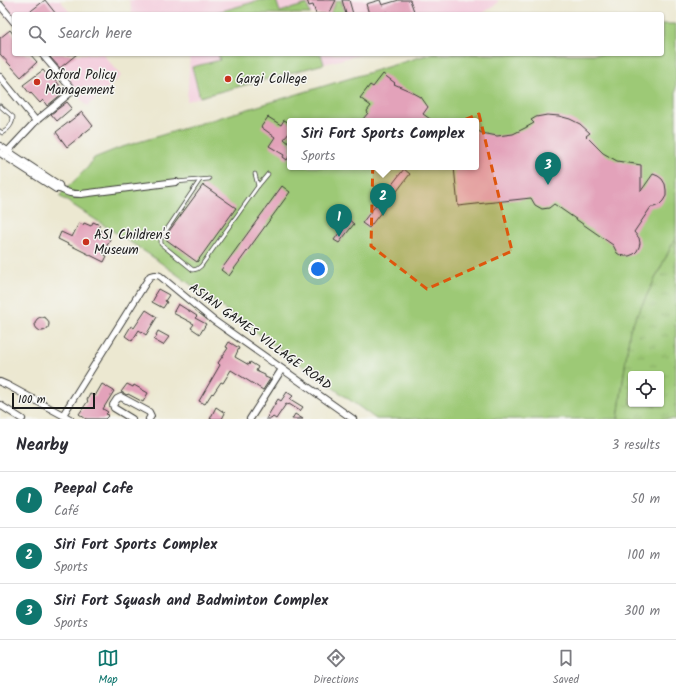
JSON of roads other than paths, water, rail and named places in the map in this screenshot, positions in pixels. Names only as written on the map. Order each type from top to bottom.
[{"type":"street","points":[[0,5],[12,20]]},
{"type":"street","points":[[4,153],[36,121],[70,93],[70,87],[44,56]]},
{"type":"street","points":[[0,77],[36,121]]},
{"type":"street","points":[[0,146],[4,153],[56,189],[69,193],[80,194],[176,182]]},
{"type":"street","name":"ASIAN GAMES VILLAGE ROAD","points":[[63,415],[150,276],[153,275],[160,276],[213,320],[353,419]]},
{"type":"street","points":[[250,419],[282,369]]},
{"type":"street","points":[[0,382],[7,384],[70,419]]},
{"type":"street","points":[[132,419],[114,408],[113,405],[117,399],[121,398],[149,412],[151,416],[149,419]]},
{"type":"street","points":[[0,405],[12,416],[22,419]]},
{"type":"lane","points":[[0,112],[1,108],[13,117],[13,121],[7,130],[2,133],[0,132]]},
{"type":"lane","points":[[255,174],[258,186]]},
{"type":"lane","points":[[200,180],[161,238],[161,244],[193,270],[201,266],[268,174]]},
{"type":"lane","points":[[176,182],[209,179]]},
{"type":"place","name":"Gargi College","points":[[228,79]]},
{"type":"place","name":"Oxford Policy Management","points":[[37,82]]},
{"type":"place","name":"Siri Fort Squash and Badminton Complex","points":[[548,185]]},
{"type":"place","name":"Siri Fort Sports Complex","points":[[383,216]]},
{"type":"place","name":"Peepal Cafe","points":[[339,237]]},
{"type":"place","name":"ASI Children's Museum","points":[[86,242]]}]
